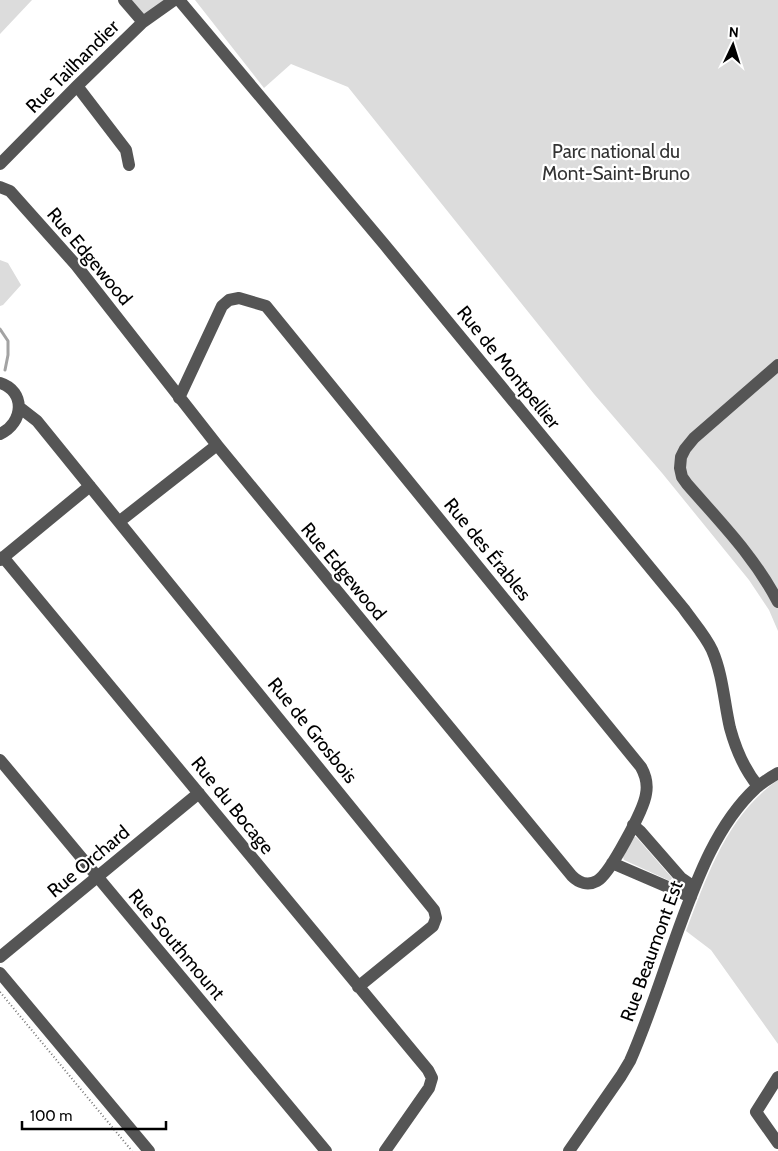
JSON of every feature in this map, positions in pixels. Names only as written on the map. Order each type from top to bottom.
[{"type":"street","points":[[124,0],[143,22]]},
{"type":"street","name":"Rue Tailhandier","points":[[0,164],[143,22],[174,0]]},
{"type":"street","name":"Rue de Montpellier","points":[[179,0],[384,244],[693,621],[712,650],[737,750],[745,769],[758,786]]},
{"type":"street","points":[[77,86],[126,150],[128,166]]},
{"type":"street","name":"Rue Edgewood","points":[[0,187],[10,191],[76,265],[217,446],[574,879],[586,883],[595,882],[612,863]]},
{"type":"street","name":"Rue des Érables","points":[[179,398],[222,306],[229,300],[239,298],[266,306],[641,768],[646,780],[646,794],[633,825],[612,863]]},
{"type":"street","points":[[778,365],[694,438],[682,453],[680,463],[681,474],[687,484],[748,553],[778,602]]},
{"type":"street","points":[[0,383],[12,390],[17,398],[19,407],[18,416],[14,424],[0,434]]},
{"type":"street","name":"Rue de Grosbois","points":[[19,407],[38,421],[434,910],[436,918],[433,926],[358,987]]},
{"type":"street","points":[[120,521],[217,446]]},
{"type":"street","points":[[2,559],[90,486]]},
{"type":"street","name":"Rue du Bocage","points":[[2,559],[428,1070],[432,1078],[429,1088],[385,1151]]},
{"type":"street","name":"Rue Southmount","points":[[0,760],[326,1151]]},
{"type":"street","name":"Rue Beaumont Est","points":[[570,1151],[630,1061],[692,892],[707,858],[724,828],[747,797],[758,786],[778,772]]},
{"type":"street","name":"Rue Orchard","points":[[0,957],[199,793]]},
{"type":"street","points":[[633,825],[692,892]]},
{"type":"street","points":[[612,863],[692,892]]},
{"type":"street","points":[[0,972],[149,1151]]},
{"type":"street","points":[[778,1077],[756,1112],[778,1142]]},
{"type":"path","points":[[0,992],[132,1151]]},
{"type":"green space","points":[[0,0],[32,0],[0,34]]},
{"type":"green space","points":[[124,0],[174,0],[143,22]]},
{"type":"green space","name":"Parc national du Mont-Saint-Bruno","points":[[195,0],[778,0],[778,631],[769,610],[749,580],[662,473],[594,394],[348,87],[291,64],[264,88]]},
{"type":"green space","points":[[0,260],[8,263],[21,285],[0,306]]},
{"type":"green space","points":[[778,780],[778,1044],[711,950],[686,931],[711,868],[732,829],[760,794]]},
{"type":"green space","points":[[634,837],[638,839],[672,878],[670,881],[624,860],[623,857]]},
{"type":"waterway","points":[[0,329],[8,341],[5,370]]}]
